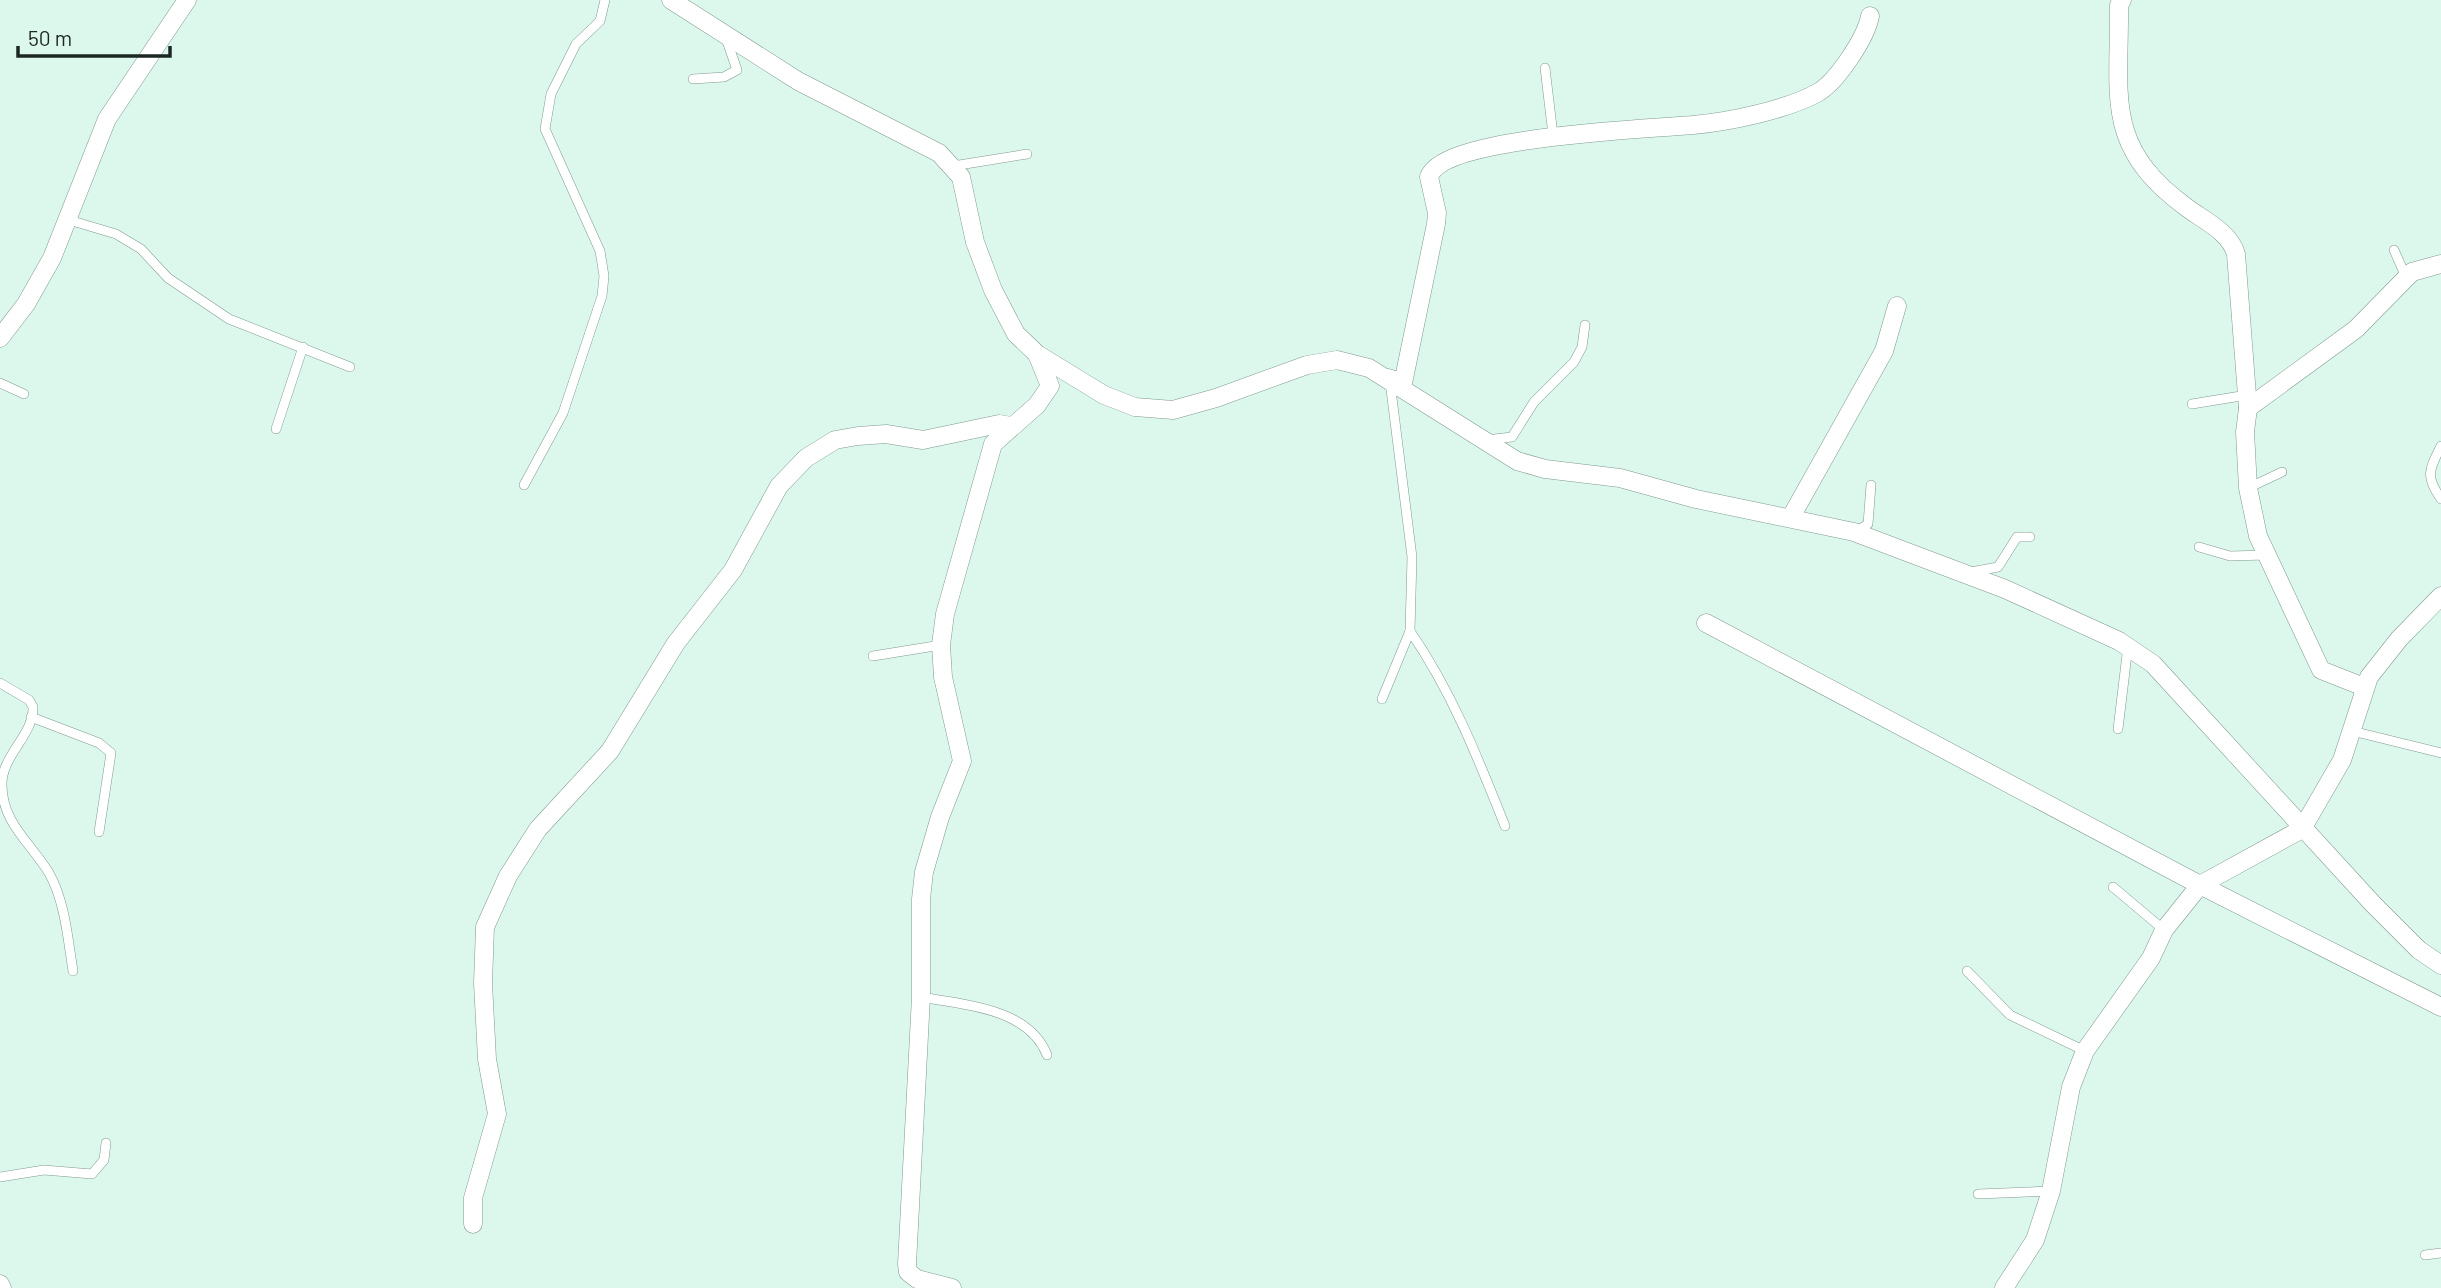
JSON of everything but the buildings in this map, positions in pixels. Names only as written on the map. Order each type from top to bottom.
[{"type":"street","points":[[0,338],[26,304],[52,258],[107,119],[187,0]]},
{"type":"street","points":[[2122,0],[2119,5],[2120,105],[2124,132],[2136,158],[2162,189],[2228,238],[2234,246],[2248,401],[2245,457],[2258,536],[2322,670],[2364,687]]},
{"type":"street","points":[[678,2],[726,38],[862,116],[926,144],[953,166],[961,177],[975,242],[993,290],[1016,334],[1037,354],[1104,395],[1135,407],[1155,411],[1205,402],[1321,361],[1358,363],[1517,461],[1545,469],[1620,478],[1696,499],[1791,517],[1854,533],[1965,573],[2128,646],[2153,664],[2302,829],[2419,950],[2441,965]]},
{"type":"street","points":[[1385,379],[1403,383],[1410,361],[1436,224],[1437,213],[1429,177],[1431,171],[1443,162],[1483,149],[1553,135],[1695,125],[1804,98],[1819,92],[1852,53],[1867,32],[1870,16]]},
{"type":"street","points":[[2248,401],[2356,328],[2406,277],[2441,264]]},
{"type":"street","points":[[1791,517],[1884,351],[1897,306]]},
{"type":"street","points":[[952,1288],[917,1279],[908,1272],[907,1264],[921,997],[921,899],[924,872],[940,817],[961,761],[943,677],[941,645],[951,591],[972,526],[993,444],[1037,405],[1050,386],[1037,354]]},
{"type":"street","points":[[473,1224],[473,1198],[497,1114],[487,1059],[483,983],[485,927],[508,876],[538,829],[610,751],[676,643],[733,570],[779,486],[806,458],[835,440],[858,436],[886,434],[923,440],[999,424],[1011,426]]},
{"type":"street","points":[[2004,1288],[2035,1240],[2051,1191],[2071,1087],[2085,1052],[2151,958],[2164,930],[2200,885],[2302,829],[2342,760],[2364,687],[2385,656],[2441,596]]},
{"type":"street","points":[[1706,624],[2200,885],[2441,1007]]},
{"type":"lane","points":[[524,485],[563,413],[602,296],[604,276],[600,251],[545,129],[551,94],[576,44],[600,21],[605,0]]},
{"type":"lane","points":[[693,79],[724,77],[737,70],[726,38]]},
{"type":"lane","points":[[1545,68],[1553,135]]},
{"type":"lane","points":[[953,166],[1027,154]]},
{"type":"lane","points":[[69,220],[116,234],[141,249],[169,278],[229,319],[351,367]]},
{"type":"lane","points":[[2393,250],[2406,277]]},
{"type":"lane","points":[[1481,440],[1512,437],[1534,402],[1574,362],[1582,347],[1585,325]]},
{"type":"lane","points":[[276,429],[303,347]]},
{"type":"lane","points":[[1382,699],[1410,631],[1412,557],[1385,379]]},
{"type":"lane","points":[[0,383],[24,394]]},
{"type":"lane","points":[[2192,404],[2248,401]]},
{"type":"lane","points":[[2441,446],[2430,470],[2430,483],[2441,499]]},
{"type":"lane","points":[[2248,488],[2282,472]]},
{"type":"lane","points":[[1854,533],[1868,524],[1871,485]]},
{"type":"lane","points":[[1965,573],[1998,567],[2017,537],[2030,537]]},
{"type":"lane","points":[[2199,547],[2230,556],[2267,555]]},
{"type":"lane","points":[[1410,631],[1436,670],[1460,715],[1506,826]]},
{"type":"lane","points":[[873,656],[941,645]]},
{"type":"lane","points":[[2118,729],[2128,646]]},
{"type":"lane","points":[[0,683],[29,701],[33,707],[31,717],[5,766],[1,784],[5,808],[15,828],[50,874],[66,929],[73,971]]},
{"type":"lane","points":[[31,717],[99,743],[111,753],[99,832]]},
{"type":"lane","points":[[2352,731],[2441,753]]},
{"type":"lane","points":[[2113,887],[2164,930]]},
{"type":"lane","points":[[1968,971],[2010,1015],[2085,1052]]},
{"type":"lane","points":[[921,997],[978,1007],[1007,1016],[1036,1035],[1046,1055]]},
{"type":"lane","points":[[0,1177],[44,1170],[92,1174],[104,1160],[106,1143]]},
{"type":"lane","points":[[1978,1194],[2051,1191]]},
{"type":"lane","points":[[2425,1255],[2441,1253]]}]
